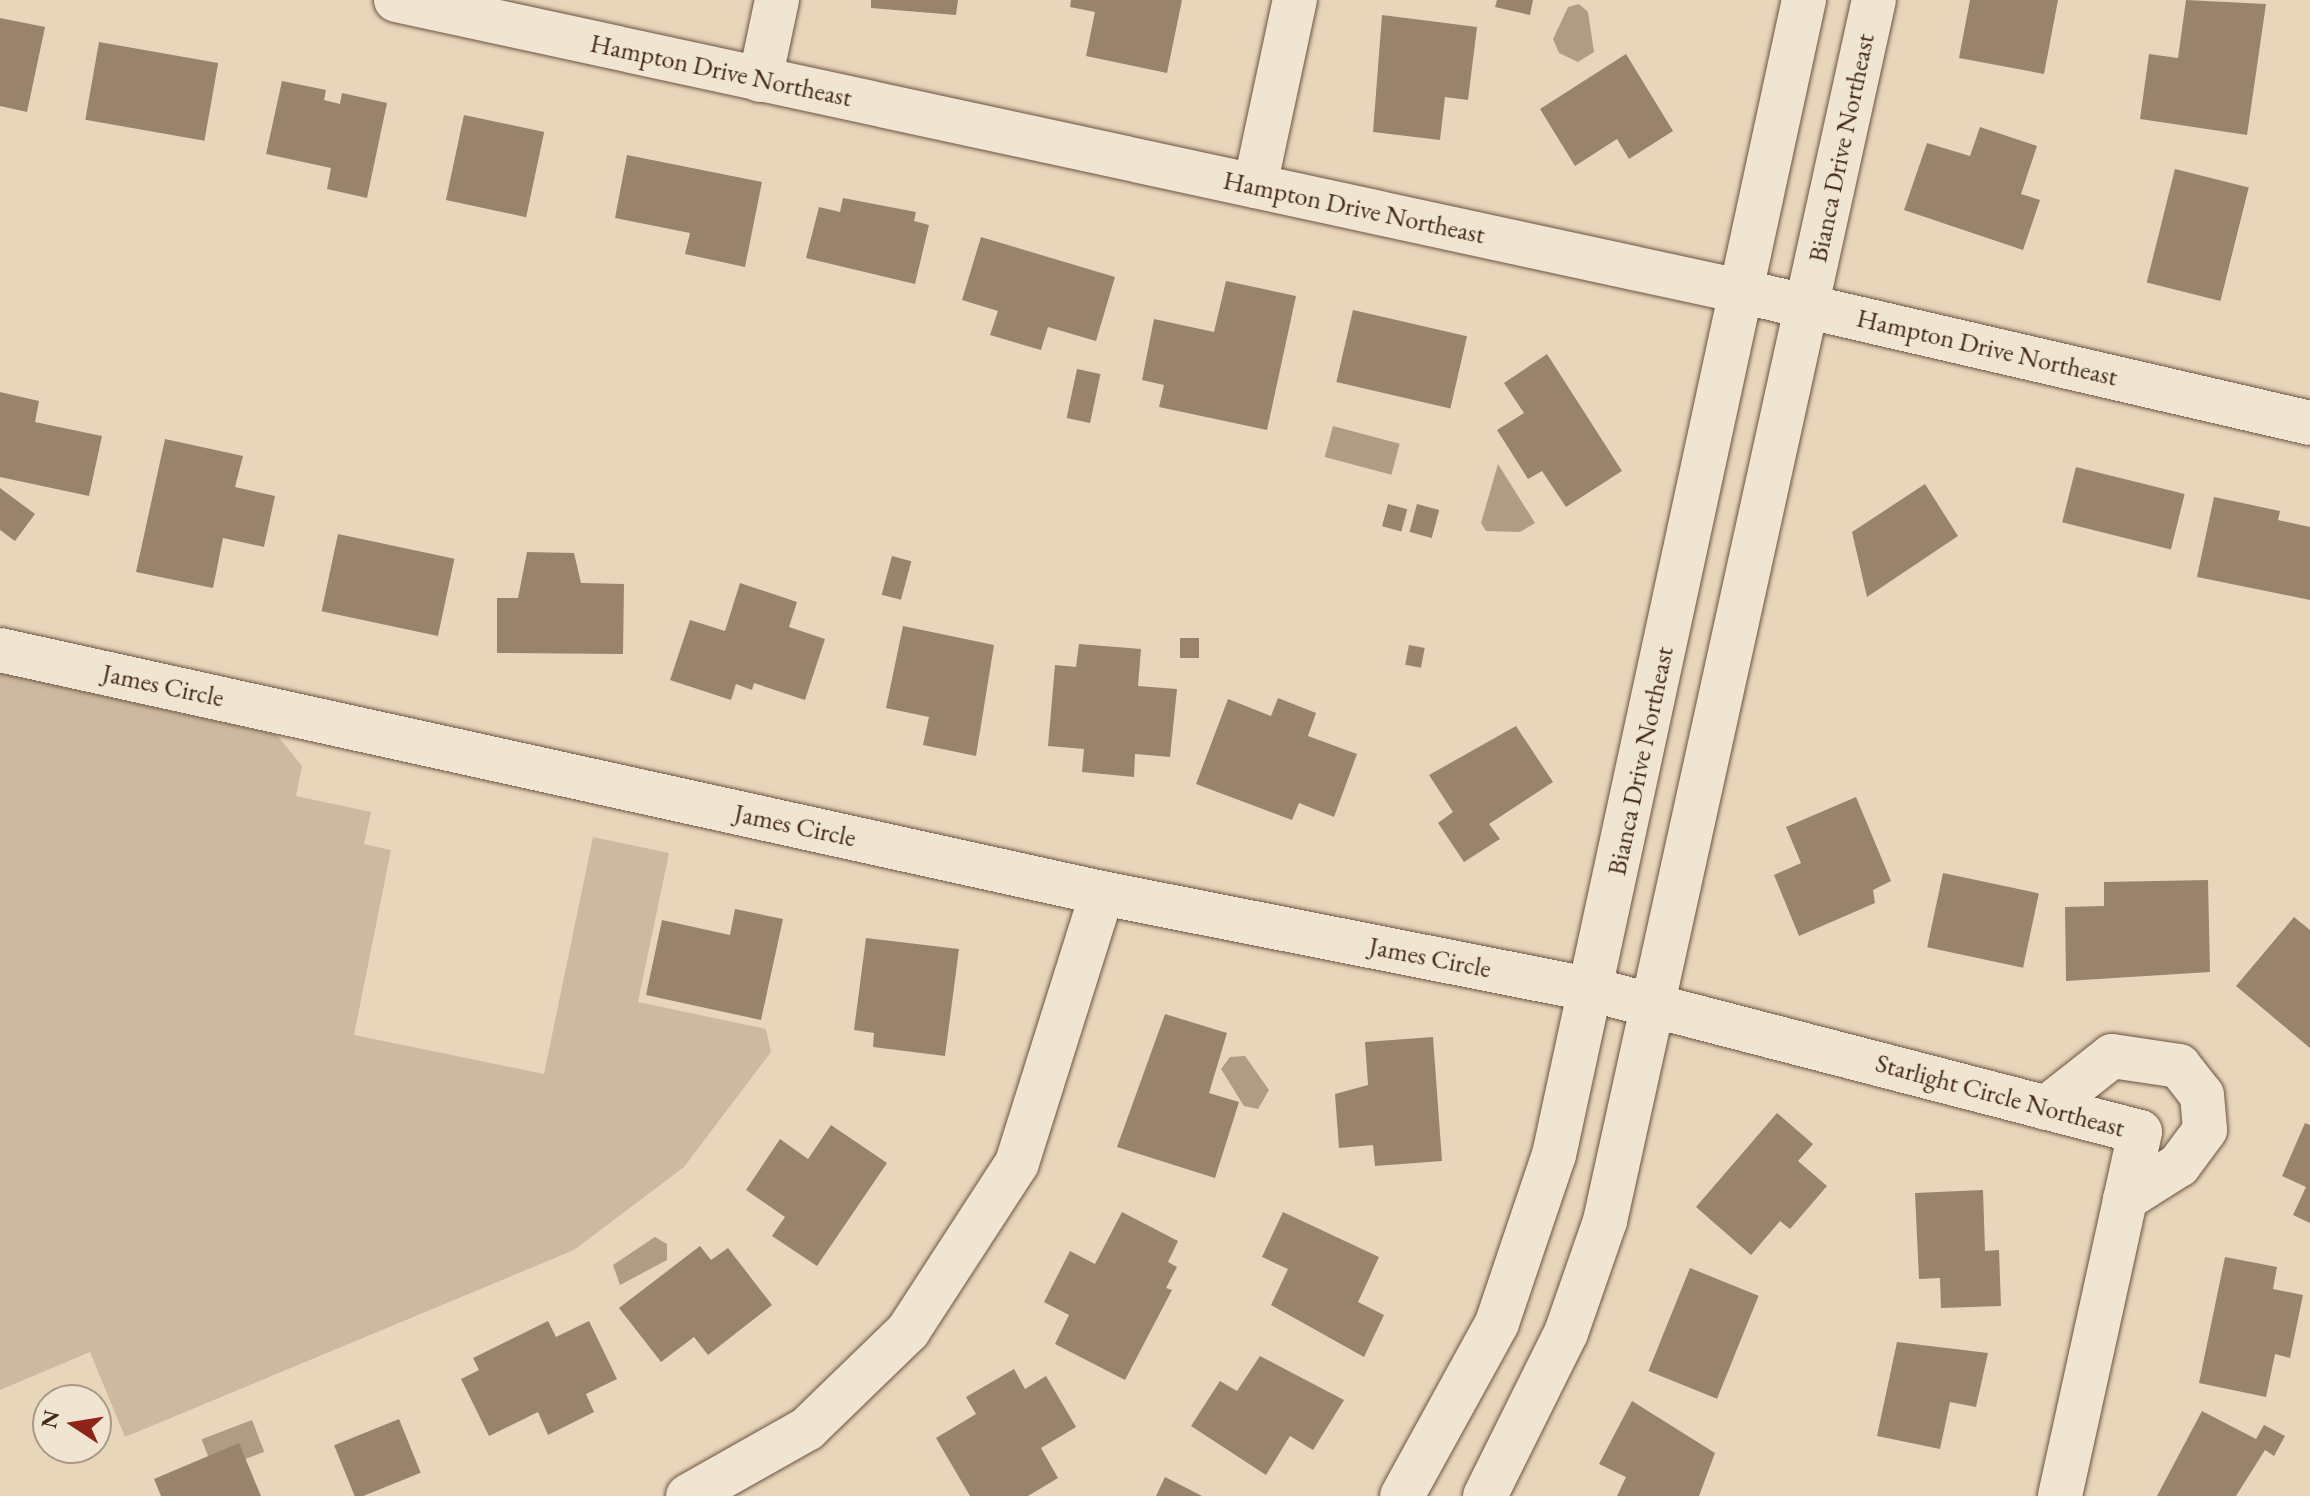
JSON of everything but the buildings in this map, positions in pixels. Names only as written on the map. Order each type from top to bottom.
[{"type":"street","name":"Hampton Drive Northeast","points":[[396,0],[2308,414]]},
{"type":"street","points":[[760,80],[777,0]]},
{"type":"street","points":[[1255,186],[1295,0]]},
{"type":"street","name":"Bianca Drive Northeast","points":[[1402,1496],[1497,1323],[1554,1155],[1593,990],[1804,0]]},
{"type":"street","name":"Bianca Drive Northeast","points":[[1485,1496],[1570,1322],[1605,1221],[1657,1006],[1874,0]]},
{"type":"street","name":"James Circle","points":[[0,650],[1102,893],[1593,990]]},
{"type":"street","points":[[688,1496],[807,1429],[908,1331],[1017,1163],[1102,893]]},
{"type":"street","name":"Starlight Circle Northeast","points":[[1593,990],[2140,1132],[2060,1496]]},
{"type":"street","points":[[2046,1108],[2112,1056],[2179,1066],[2202,1095],[2205,1130],[2179,1165],[2125,1199]]},
{"type":"shaded area","points":[[1579,4],[1588,12],[1594,52],[1578,62],[1559,53],[1553,39],[1568,7]]},
{"type":"shaded area","points":[[1333,426],[1400,444],[1391,475],[1325,457]]},
{"type":"shaded area","points":[[1498,464],[1535,523],[1520,532],[1486,531],[1481,523]]},
{"type":"shaded area","points":[[0,673],[277,735],[302,766],[296,796],[371,812],[364,844],[391,850],[354,1035],[544,1074],[593,837],[669,853],[638,1002],[766,1029],[771,1052],[684,1167],[574,1250],[125,1437],[112,1405],[112,1384],[103,1384],[90,1352],[0,1390]]},
{"type":"shaded area","points":[[1245,1056],[1269,1090],[1258,1109],[1244,1106],[1221,1069],[1230,1057]]},
{"type":"shaded area","points":[[655,1237],[667,1244],[667,1260],[620,1285],[613,1265]]},
{"type":"shaded area","points":[[252,1420],[264,1452],[214,1471],[202,1439]]}]
